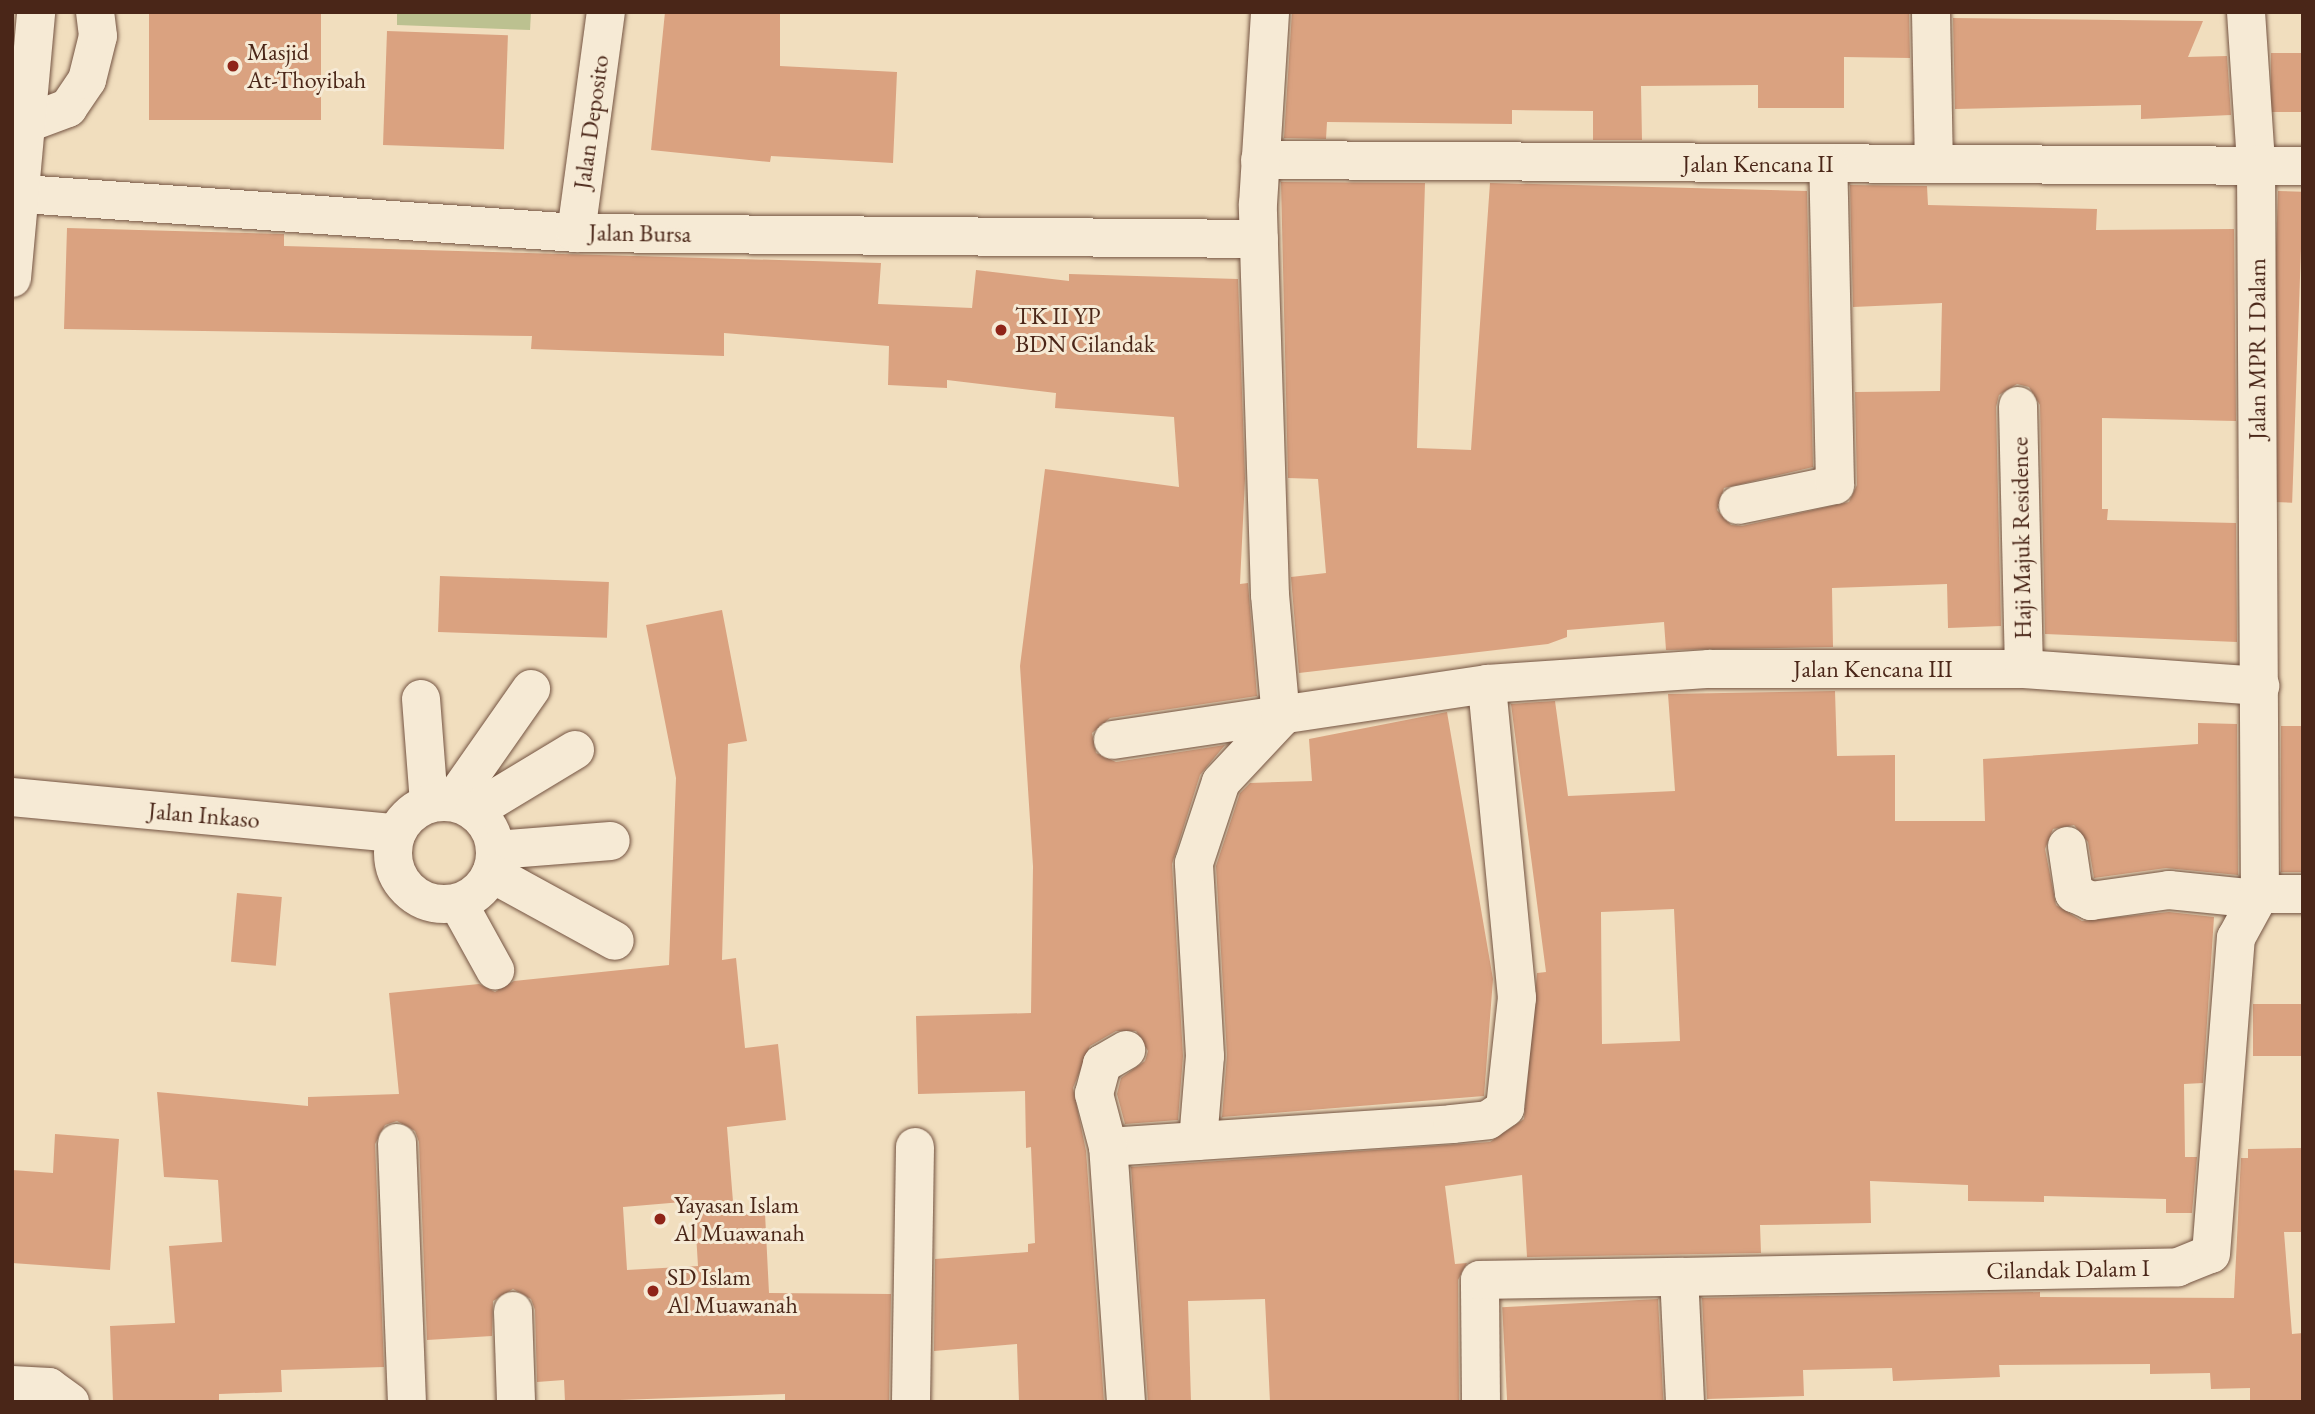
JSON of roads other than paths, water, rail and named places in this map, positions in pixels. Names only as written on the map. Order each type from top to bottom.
[{"type":"street","points":[[12,278],[14,231],[23,194],[36,12]]},
{"type":"street","points":[[28,123],[68,108],[87,79],[98,36],[95,12]]},
{"type":"street","name":"Jalan Deposito","points":[[576,233],[606,12]]},
{"type":"street","points":[[1198,1141],[1205,1056],[1194,863],[1221,782],[1281,718],[1270,595],[1259,239],[1260,160],[1270,12]]},
{"type":"street","points":[[1931,12],[1934,164]]},
{"type":"street","name":"Jalan MPR I Dalam","points":[[2246,12],[2256,164],[2260,686]]},
{"type":"street","name":"Jalan Kencana II","points":[[1260,160],[2303,166]]},
{"type":"street","points":[[1738,505],[1835,485],[1828,164]]},
{"type":"street","name":"Jalan Bursa","points":[[23,194],[576,233],[1259,239]]},
{"type":"street","name":"Haji Majuk Residence","points":[[2018,406],[2024,669]]},
{"type":"street","name":"Jalan Kencana III","points":[[1113,740],[1281,718],[1487,684],[1709,669],[2024,669],[2260,686]]},
{"type":"street","points":[[1108,1147],[1452,1124],[1488,1120],[1505,1108],[1517,998],[1487,684]]},
{"type":"street","points":[[2258,896],[2260,686]]},
{"type":"street","points":[[452,806],[531,689]]},
{"type":"street","points":[[421,699],[452,806],[489,828],[493,861],[614,941]]},
{"type":"street","points":[[458,902],[414,895],[392,856],[396,833],[409,815],[452,806],[575,750]]},
{"type":"street","name":"Jalan Inkaso","points":[[12,797],[396,833]]},
{"type":"street","points":[[458,902],[493,861],[611,841]]},
{"type":"street","points":[[2067,846],[2074,893],[2091,901],[2169,890],[2258,896],[2303,894]]},
{"type":"street","name":"Cilandak Dalam I","points":[[1679,1276],[2178,1267],[2211,1254],[2235,938],[2258,896]]},
{"type":"street","points":[[458,902],[495,970]]},
{"type":"street","points":[[1126,1050],[1101,1064],[1094,1084],[1108,1147],[1126,1402]]},
{"type":"street","points":[[397,1143],[407,1402]]},
{"type":"street","points":[[911,1402],[915,1147]]},
{"type":"street","points":[[1481,1402],[1480,1280],[1679,1276],[1685,1402]]},
{"type":"street","points":[[513,1311],[516,1402]]},
{"type":"street","points":[[12,1385],[49,1387],[70,1402]]},
{"type":"place","name":"Masjid At-Thoyibah","points":[[233,66]]},
{"type":"place","name":"TK II YP BDN Cilandak","points":[[1001,330]]},
{"type":"place","name":"Yayasan Islam Al Muawanah","points":[[660,1219]]},
{"type":"place","name":"SD Islam Al Muawanah","points":[[653,1291]]}]
